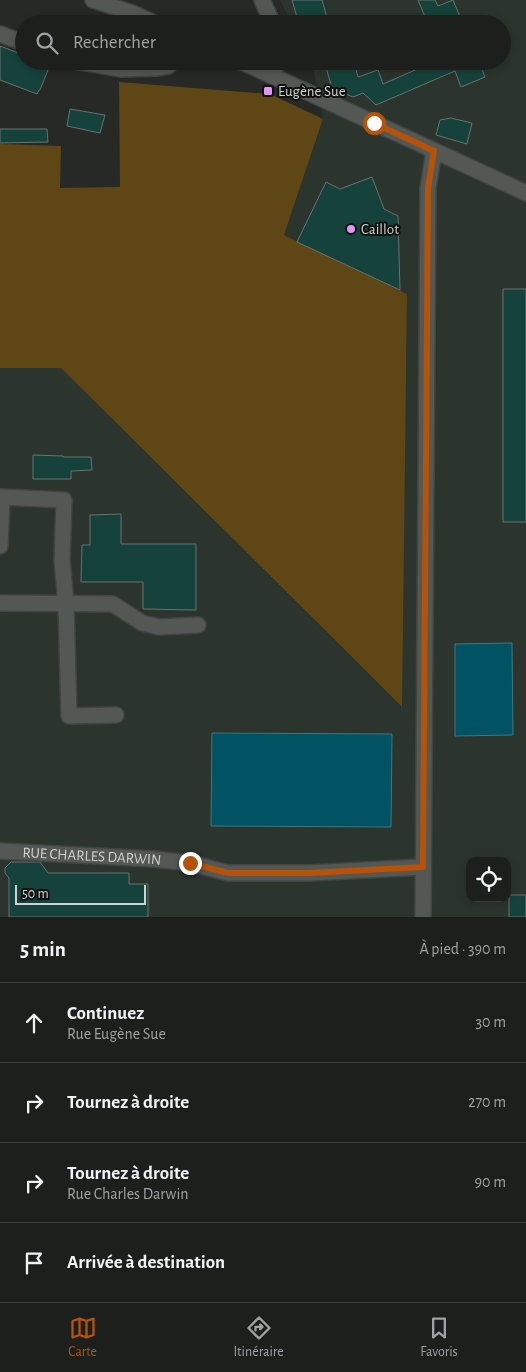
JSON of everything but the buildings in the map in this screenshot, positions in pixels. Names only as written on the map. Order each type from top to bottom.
[{"type":"street","points":[[93,0],[136,15]]},
{"type":"street","points":[[262,0],[269,15]]},
{"type":"street","points":[[0,34],[15,40]]},
{"type":"street","points":[[259,70],[526,193]]},
{"type":"street","points":[[272,76],[274,70]]},
{"type":"street","points":[[424,917],[428,188],[434,151]]},
{"type":"street","points":[[0,546],[1,497],[64,500],[62,560],[66,604],[68,716],[116,715]]},
{"type":"street","points":[[0,603],[113,604],[142,624],[159,626],[198,625]]},
{"type":"street","name":"RUE CHARLES DARWIN","points":[[0,851],[181,862],[228,873],[309,873],[423,867]]},
{"type":"shaded area","points":[[280,0],[526,0],[526,917],[0,917],[0,368],[61,368],[401,707],[407,294],[284,235],[323,119],[313,70],[511,70],[511,15],[288,15]]},
{"type":"shaded area","points":[[119,82],[270,94],[323,119],[284,235],[407,294],[402,707],[61,368],[0,368],[0,144],[61,146],[60,188],[120,187]]},
{"type":"water","points":[[512,643],[513,735],[455,736],[455,644]]},
{"type":"water","points":[[212,733],[392,734],[391,827],[211,826]]},
{"type":"place","name":"Eugène Sue","points":[[268,91]]},
{"type":"place","name":"Caillot","points":[[351,229]]},
{"type":"route","points":[[190,863],[228,873],[309,873],[423,867],[428,188],[434,151],[374,123]]}]
